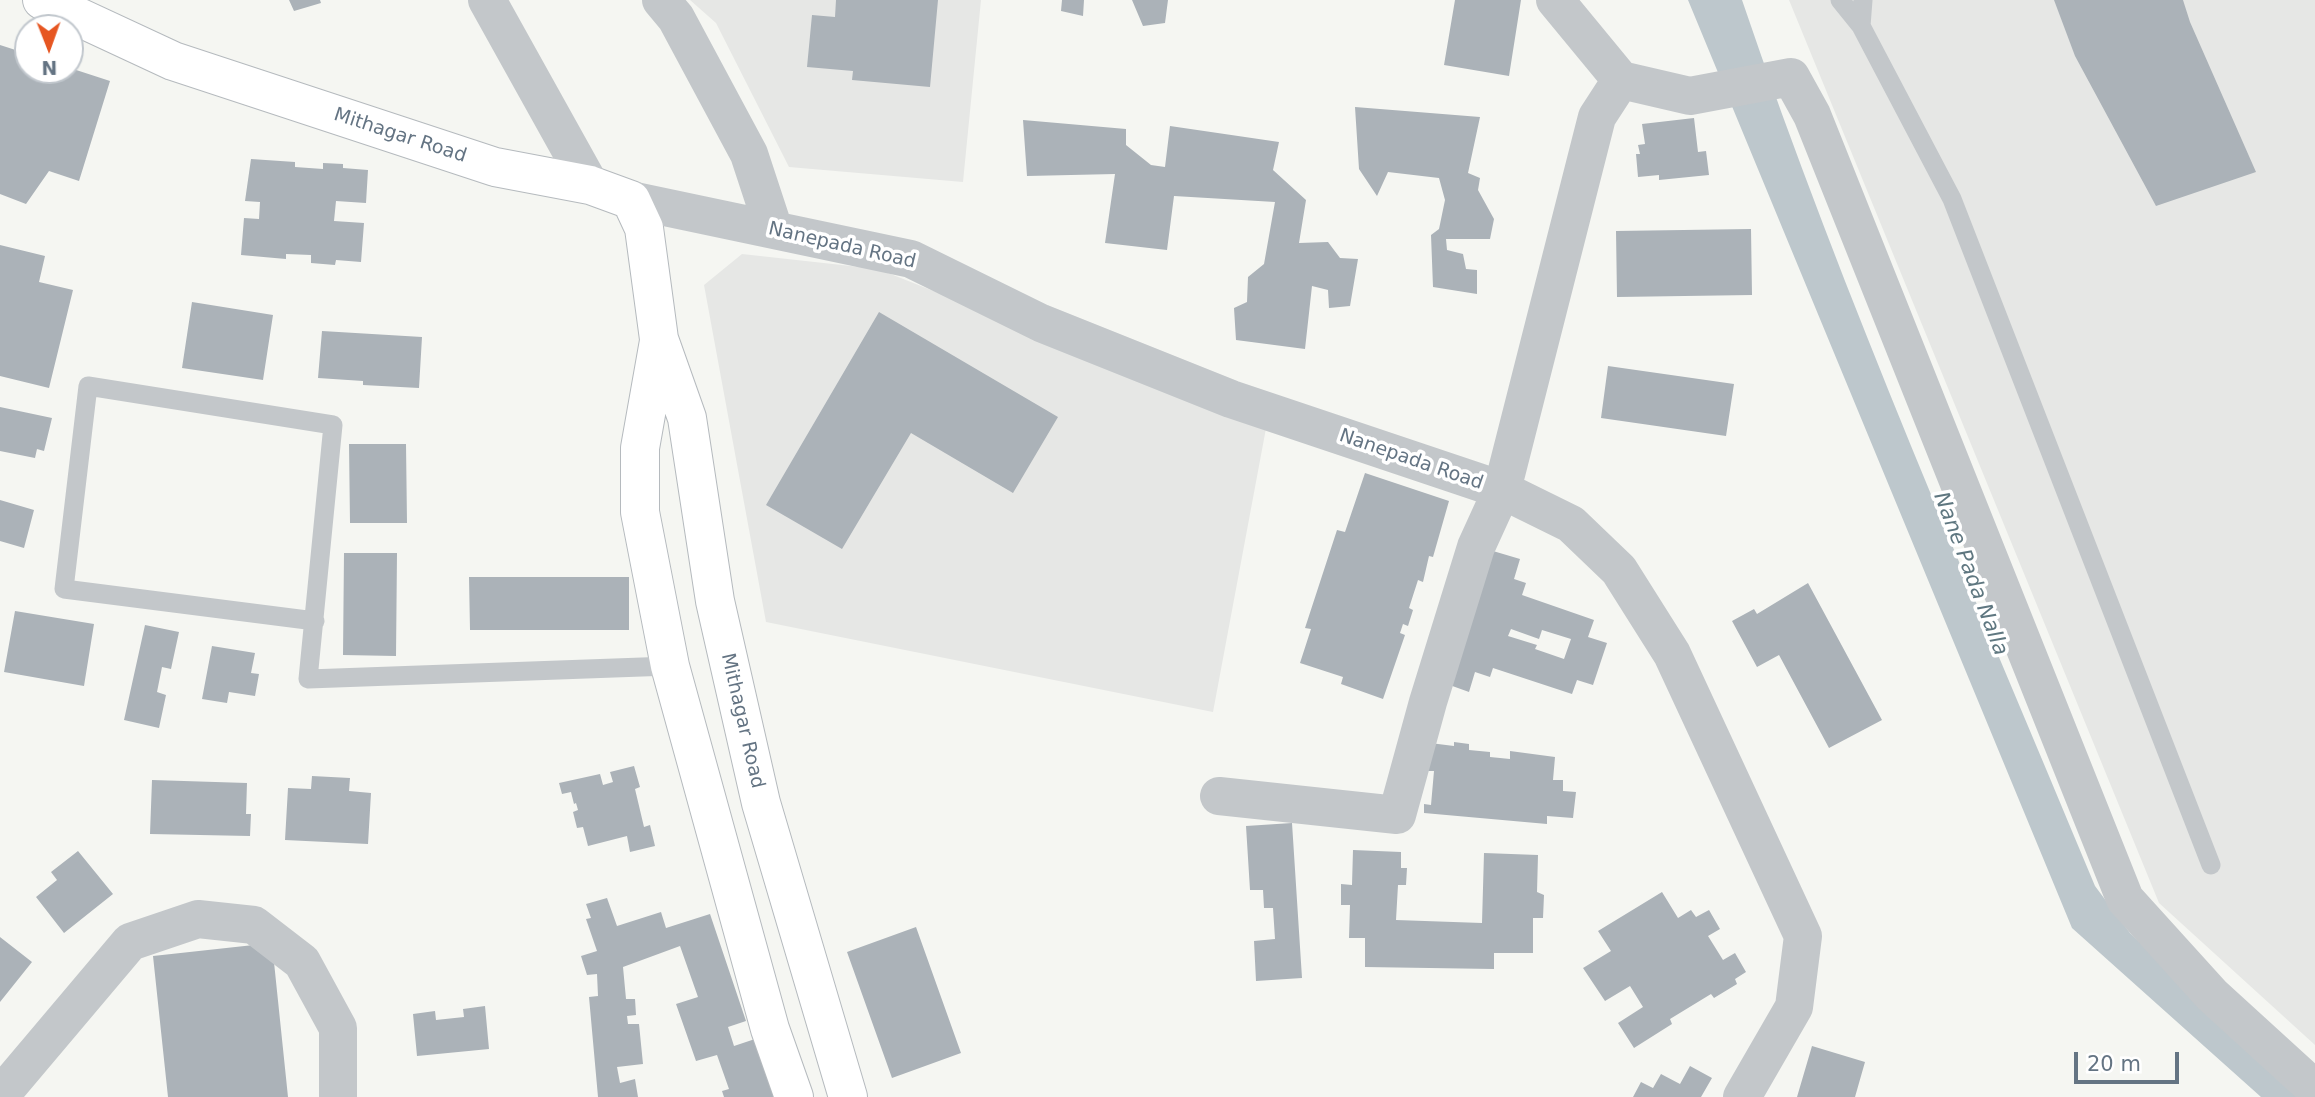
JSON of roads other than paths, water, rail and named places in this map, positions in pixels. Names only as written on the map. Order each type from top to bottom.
[{"type":"street","name":"Mithagar Road","points":[[41,0],[173,61],[495,167],[590,185],[631,200],[643,228],[659,339],[687,418],[715,601],[761,803],[848,1097]]},
{"type":"street","points":[[487,0],[590,185]]},
{"type":"street","points":[[661,0],[676,18],[749,154],[774,230]]},
{"type":"street","points":[[1555,0],[1621,80],[1690,96],[1791,77],[1812,115],[2125,900],[2212,995],[2315,1089]]},
{"type":"street","points":[[1219,796],[1397,815],[1428,702],[1476,547],[1502,490],[1597,117],[1621,80]]},
{"type":"street","name":"Nanepada Road","points":[[631,200],[911,259],[1041,323],[1231,399],[1502,490],[1570,524],[1619,570],[1672,654],[1803,936],[1794,1007],[1742,1097]]},
{"type":"street","name":"Mithagar Road","points":[[659,339],[640,448],[640,512],[670,666],[770,1029],[794,1097]]},
{"type":"street","points":[[0,1096],[130,942],[198,919],[254,925],[302,962],[338,1028],[338,1097]]},
{"type":"lane","points":[[1840,0],[1861,26],[1952,200],[2211,866]]},
{"type":"lane","points":[[1861,26],[1863,0]]},
{"type":"lane","points":[[315,621],[64,589],[88,386],[333,425],[315,621],[308,679],[670,666]]},
{"type":"water label","name":"Nane Pada Nalla","points":[[1970,574]]}]
